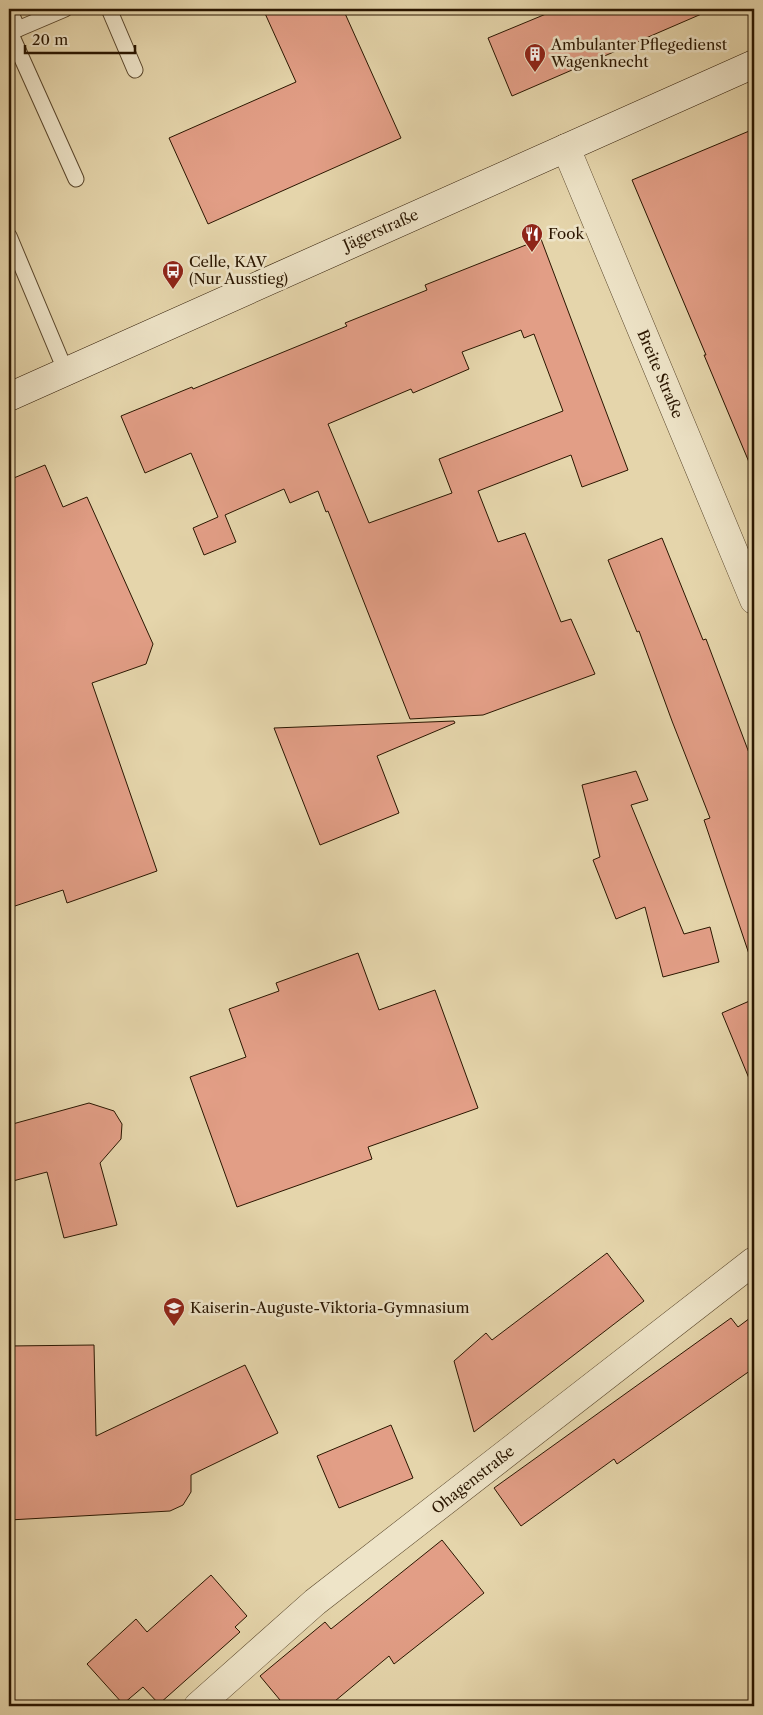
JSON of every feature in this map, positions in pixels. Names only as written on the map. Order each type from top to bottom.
[{"type":"street","name":"Jägerstraße","points":[[9,397],[754,64]]},
{"type":"street","name":"Breite Straße","points":[[566,148],[754,600]]},
{"type":"street","name":"Ohagenstraße","points":[[198,1706],[316,1602],[754,1261]]},
{"type":"lane","points":[[9,9],[12,31],[76,180]]},
{"type":"lane","points":[[12,31],[65,9]]},
{"type":"lane","points":[[109,9],[135,70]]},
{"type":"lane","points":[[9,236],[66,372]]},
{"type":"building","points":[[263,9],[343,9],[401,138],[208,224],[169,138],[296,82]]},
{"type":"building","name":"Ambulanter Pflegedienst Wagenknecht","points":[[558,9],[713,9],[512,96],[488,38]]},
{"type":"building","points":[[754,129],[754,474],[632,180]]},
{"type":"building","points":[[541,239],[628,470],[582,487],[571,455],[478,491],[498,542],[525,533],[561,622],[571,619],[595,674],[483,715],[410,719],[328,511],[326,512],[318,491],[290,503],[284,489],[225,515],[236,542],[204,555],[193,528],[218,517],[191,453],[145,473],[121,416],[192,387],[193,389],[347,326],[345,323],[427,290],[425,285]],"holes":[[[521,330],[524,338],[534,334],[563,411],[439,459],[452,493],[369,523],[328,424],[411,389],[413,393],[469,369],[462,352]]]},
{"type":"building","points":[[45,465],[63,507],[87,497],[153,644],[146,664],[92,683],[157,871],[67,903],[63,890],[9,908],[9,480]]},
{"type":"building","points":[[662,538],[703,640],[706,639],[754,766],[754,953],[749,954],[704,820],[710,818],[639,631],[637,632],[608,560]]},
{"type":"building","points":[[454,721],[455,723],[377,756],[399,813],[320,845],[274,728]]},
{"type":"building","points":[[636,771],[648,800],[631,805],[684,934],[710,927],[719,962],[663,977],[645,907],[616,919],[593,860],[600,857],[582,785]]},
{"type":"building","points":[[358,953],[379,1010],[435,990],[478,1108],[368,1147],[372,1159],[237,1207],[190,1077],[246,1057],[229,1009],[279,991],[276,983]]},
{"type":"building","points":[[754,999],[754,1088],[753,1088],[722,1013]]},
{"type":"building","points":[[89,1103],[114,1111],[122,1124],[121,1139],[100,1163],[117,1225],[64,1238],[47,1172],[9,1182],[9,1125]]},
{"type":"building","points":[[607,1253],[644,1301],[474,1432],[454,1361],[486,1333],[492,1340]]},
{"type":"building","points":[[754,1315],[754,1368],[617,1464],[614,1459],[521,1526],[494,1488],[731,1318],[738,1327]]},
{"type":"building","points":[[94,1345],[96,1436],[245,1365],[278,1433],[191,1475],[191,1492],[183,1505],[170,1511],[9,1520],[9,1346]]},
{"type":"building","points":[[391,1425],[413,1478],[339,1508],[317,1456]]},
{"type":"building","points":[[442,1540],[484,1593],[394,1664],[389,1656],[329,1706],[285,1706],[260,1676],[325,1622],[331,1629]]},
{"type":"building","points":[[211,1575],[247,1616],[235,1627],[240,1632],[159,1704],[143,1687],[123,1704],[87,1664],[136,1619],[147,1632]]},
{"type":"place","name":"Ambulanter Pflegedienst Wagenknecht","points":[[535,73]]},
{"type":"place","name":"Fook","points":[[532,253]]},
{"type":"place","name":"Celle, KAV (Nur Ausstieg)","points":[[173,290]]},
{"type":"place","name":"Kaiserin-Auguste-Viktoria-Gymnasium","points":[[174,1327]]}]
